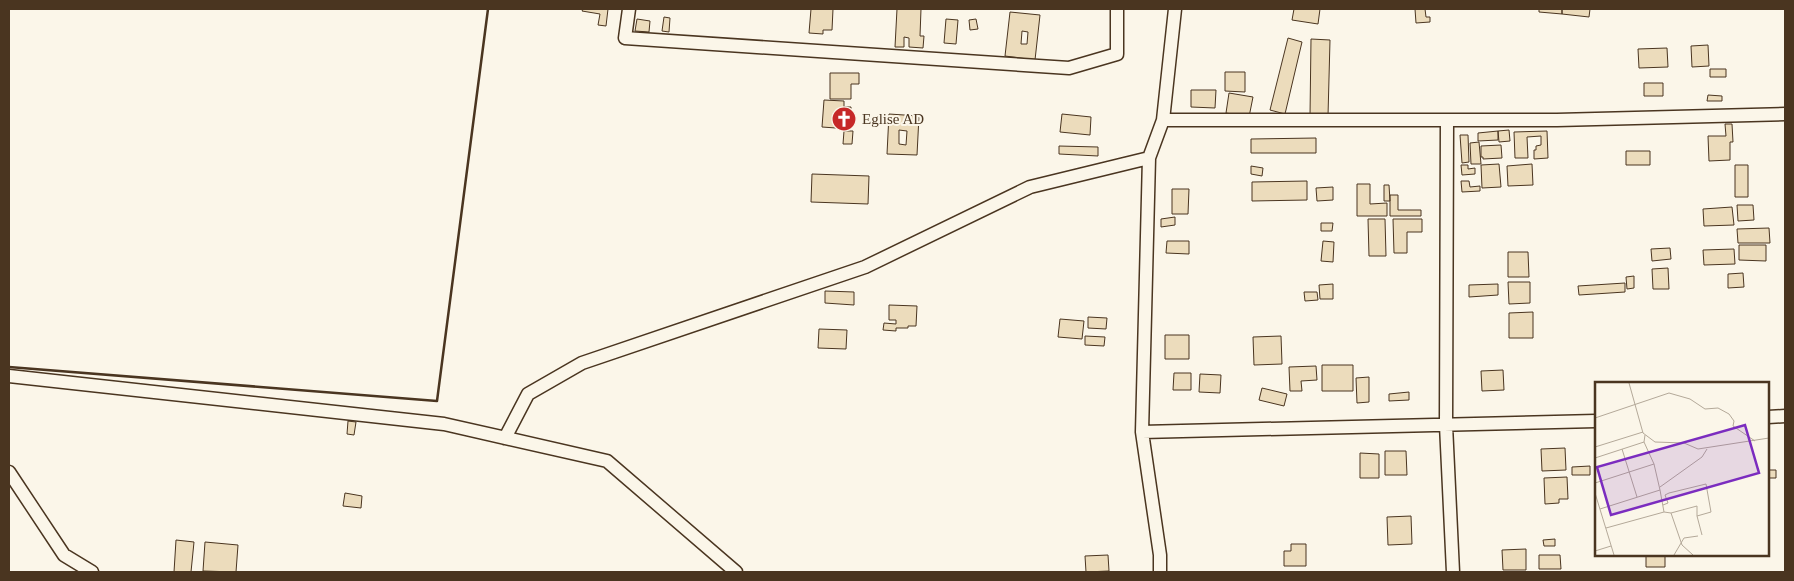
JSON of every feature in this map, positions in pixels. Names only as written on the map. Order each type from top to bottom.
[{"type":"street","points":[[629,9],[625,38],[1069,68],[1117,54],[1117,9]]},
{"type":"street","points":[[1160,572],[1160,555],[1142,432],[1149,158],[1163,120],[1175,9]]},
{"type":"street","points":[[1163,120],[1557,120],[1785,114]]},
{"type":"street","points":[[1447,120],[1446,424],[1453,572]]},
{"type":"street","points":[[505,438],[528,394],[582,363],[865,266],[1030,187],[1149,158]]},
{"type":"street","points":[[9,376],[444,424],[607,461],[736,572]]},
{"type":"street","points":[[1769,417],[1785,416]]},
{"type":"street","points":[[1142,432],[1595,421]]},
{"type":"street","points":[[9,472],[64,555],[92,572]]},
{"type":"building","points":[[583,9],[608,9],[606,26],[598,25],[600,14],[582,11]]},
{"type":"building","points":[[811,9],[833,9],[832,30],[823,30],[823,34],[809,33]]},
{"type":"building","points":[[897,9],[921,9],[920,36],[924,36],[923,48],[909,47],[909,38],[904,37],[904,47],[895,47]]},
{"type":"building","points":[[1294,9],[1320,9],[1318,24],[1292,20]]},
{"type":"building","points":[[1415,9],[1425,9],[1426,17],[1430,17],[1430,22],[1416,23]]},
{"type":"building","points":[[1539,9],[1562,9],[1562,14],[1539,12]]},
{"type":"building","points":[[1562,9],[1590,9],[1589,17],[1562,14]]},
{"type":"building","points":[[1010,12],[1040,15],[1035,60],[1005,56]],"holes":[[[1022,31],[1028,32],[1027,44],[1021,44]]]},
{"type":"building","points":[[664,17],[670,18],[669,32],[662,31]]},
{"type":"building","points":[[637,19],[650,21],[649,32],[635,31]]},
{"type":"building","points":[[946,19],[958,20],[956,44],[944,43]]},
{"type":"building","points":[[976,19],[978,29],[970,30],[969,20]]},
{"type":"building","points":[[1288,38],[1302,42],[1285,114],[1270,110]]},
{"type":"building","points":[[1311,39],[1330,40],[1328,116],[1310,116]]},
{"type":"building","points":[[1708,45],[1709,66],[1692,67],[1691,46]]},
{"type":"building","points":[[1667,48],[1668,67],[1639,68],[1638,49]]},
{"type":"building","points":[[1710,69],[1726,69],[1726,77],[1710,77]]},
{"type":"building","points":[[1225,72],[1245,72],[1245,92],[1225,91]]},
{"type":"building","points":[[830,73],[859,73],[859,84],[851,84],[851,99],[830,99]]},
{"type":"building","points":[[1644,83],[1663,83],[1663,96],[1644,96]]},
{"type":"building","points":[[1191,90],[1216,90],[1215,108],[1191,107]]},
{"type":"building","points":[[1229,93],[1253,97],[1249,117],[1226,113]]},
{"type":"building","points":[[1708,95],[1722,96],[1722,101],[1707,101]]},
{"type":"building","points":[[824,100],[844,101],[844,107],[851,107],[850,129],[822,127]]},
{"type":"building","points":[[889,114],[919,116],[917,155],[887,154]],"holes":[[[899,130],[907,131],[906,145],[899,144]]]},
{"type":"building","points":[[1062,114],[1091,117],[1090,135],[1060,132]]},
{"type":"building","points":[[1725,124],[1732,124],[1733,142],[1730,142],[1730,160],[1709,161],[1708,136],[1726,136]]},
{"type":"building","points":[[1509,130],[1510,141],[1499,142],[1498,131]]},
{"type":"building","points":[[844,131],[853,131],[852,144],[843,144]]},
{"type":"building","points":[[1498,131],[1498,140],[1478,141],[1478,133]]},
{"type":"building","points":[[1547,131],[1548,158],[1534,159],[1536,146],[1541,145],[1541,136],[1527,137],[1528,158],[1515,158],[1514,132]]},
{"type":"building","points":[[1460,135],[1468,135],[1469,162],[1462,163]]},
{"type":"building","points":[[1316,138],[1316,153],[1251,153],[1251,139]]},
{"type":"building","points":[[1479,142],[1481,164],[1471,164],[1470,143]]},
{"type":"building","points":[[1501,145],[1502,158],[1483,159],[1481,157],[1481,146]]},
{"type":"building","points":[[1059,146],[1098,147],[1098,156],[1059,154]]},
{"type":"building","points":[[1626,151],[1650,151],[1650,165],[1626,165]]},
{"type":"building","points":[[1499,164],[1501,187],[1482,188],[1481,165]]},
{"type":"building","points":[[1532,164],[1533,185],[1508,186],[1507,166]]},
{"type":"building","points":[[1461,165],[1468,165],[1468,169],[1475,168],[1475,174],[1462,175]]},
{"type":"building","points":[[1735,165],[1748,165],[1748,197],[1735,197]]},
{"type":"building","points":[[1251,166],[1263,168],[1262,176],[1251,174]]},
{"type":"building","points":[[812,174],[869,176],[868,204],[811,202]]},
{"type":"building","points":[[1307,181],[1307,200],[1252,201],[1252,182]]},
{"type":"building","points":[[1461,181],[1469,181],[1470,187],[1480,186],[1480,191],[1462,192]]},
{"type":"building","points":[[1357,184],[1370,184],[1370,204],[1387,203],[1387,216],[1357,216]]},
{"type":"building","points":[[1384,185],[1389,185],[1390,201],[1384,201]]},
{"type":"building","points":[[1333,187],[1333,200],[1317,201],[1316,188]]},
{"type":"building","points":[[1172,189],[1189,189],[1188,214],[1172,214]]},
{"type":"building","points":[[1390,195],[1398,195],[1398,210],[1421,210],[1421,216],[1390,216]]},
{"type":"building","points":[[1737,205],[1753,205],[1754,220],[1738,221]]},
{"type":"building","points":[[1732,207],[1734,225],[1704,226],[1703,209]]},
{"type":"building","points":[[1175,217],[1175,225],[1161,227],[1161,219]]},
{"type":"building","points":[[1368,219],[1385,219],[1386,256],[1369,256]]},
{"type":"building","points":[[1393,219],[1422,219],[1422,232],[1407,232],[1407,253],[1394,253]]},
{"type":"building","points":[[1321,223],[1333,223],[1332,231],[1321,231]]},
{"type":"building","points":[[1769,228],[1770,243],[1738,243],[1737,229]]},
{"type":"building","points":[[1167,241],[1189,241],[1189,254],[1166,253]]},
{"type":"building","points":[[1323,241],[1334,242],[1333,262],[1321,261]]},
{"type":"building","points":[[1739,245],[1766,245],[1766,261],[1739,260]]},
{"type":"building","points":[[1670,248],[1671,259],[1652,261],[1651,249]]},
{"type":"building","points":[[1734,249],[1735,264],[1704,265],[1703,250]]},
{"type":"building","points":[[1508,252],[1528,252],[1529,277],[1508,277]]},
{"type":"building","points":[[1668,268],[1669,289],[1653,289],[1652,269]]},
{"type":"building","points":[[1743,273],[1744,287],[1728,288],[1728,274]]},
{"type":"building","points":[[1634,276],[1634,288],[1627,289],[1626,277]]},
{"type":"building","points":[[1508,282],[1530,282],[1530,303],[1509,304]]},
{"type":"building","points":[[1625,283],[1625,292],[1579,295],[1578,286]]},
{"type":"building","points":[[1333,284],[1333,299],[1320,299],[1319,285]]},
{"type":"building","points":[[1498,284],[1498,295],[1469,297],[1469,285]]},
{"type":"building","points":[[825,291],[854,292],[854,305],[825,303]]},
{"type":"building","points":[[1304,292],[1317,292],[1318,300],[1305,301]]},
{"type":"building","points":[[889,305],[917,306],[916,326],[896,328],[896,331],[883,330],[884,323],[896,324],[896,320],[889,320]]},
{"type":"building","points":[[1533,312],[1533,338],[1509,338],[1509,313]]},
{"type":"building","points":[[1088,317],[1107,318],[1106,329],[1088,328]]},
{"type":"building","points":[[1060,319],[1084,321],[1082,339],[1058,337]]},
{"type":"building","points":[[819,329],[847,330],[846,349],[818,348]]},
{"type":"building","points":[[1165,335],[1189,335],[1189,359],[1165,359]]},
{"type":"building","points":[[1085,336],[1105,337],[1104,346],[1085,345]]},
{"type":"building","points":[[1281,336],[1282,364],[1254,365],[1253,337]]},
{"type":"building","points":[[1322,365],[1353,365],[1353,391],[1322,391]]},
{"type":"building","points":[[1316,366],[1317,380],[1301,381],[1302,391],[1290,391],[1289,367]]},
{"type":"building","points":[[1503,370],[1504,390],[1482,391],[1481,371]]},
{"type":"building","points":[[1174,373],[1191,373],[1191,390],[1173,390]]},
{"type":"building","points":[[1200,374],[1221,375],[1220,393],[1199,392]]},
{"type":"building","points":[[1369,377],[1369,402],[1357,403],[1356,378]]},
{"type":"building","points":[[1262,388],[1287,394],[1284,406],[1259,400]]},
{"type":"building","points":[[1409,392],[1409,400],[1389,401],[1389,394]]},
{"type":"building","points":[[348,421],[356,422],[354,435],[347,434]]},
{"type":"building","points":[[1565,448],[1566,470],[1542,471],[1541,449]]},
{"type":"building","points":[[1385,451],[1406,451],[1407,475],[1385,475]]},
{"type":"building","points":[[1360,453],[1379,454],[1379,478],[1360,478]]},
{"type":"building","points":[[1590,466],[1590,475],[1572,475],[1572,467]]},
{"type":"building","points":[[1769,470],[1776,470],[1776,478],[1769,478]]},
{"type":"building","points":[[1567,477],[1568,499],[1559,499],[1559,503],[1545,504],[1544,478]]},
{"type":"building","points":[[345,493],[362,496],[361,508],[343,506]]},
{"type":"building","points":[[1411,516],[1412,544],[1388,545],[1387,517]]},
{"type":"building","points":[[1555,539],[1555,546],[1544,546],[1543,540]]},
{"type":"building","points":[[176,540],[194,542],[191,572],[174,572]]},
{"type":"building","points":[[205,542],[238,545],[236,572],[203,571]]},
{"type":"building","points":[[1291,544],[1306,544],[1306,566],[1284,566],[1284,551],[1291,551]]},
{"type":"building","points":[[1526,549],[1526,570],[1503,570],[1502,550]]},
{"type":"building","points":[[1108,555],[1109,571],[1086,572],[1085,556]]},
{"type":"building","points":[[1539,555],[1560,555],[1561,569],[1539,569]]},
{"type":"building","points":[[1646,556],[1665,556],[1665,567],[1646,567]]},
{"type":"wall","points":[[9,367],[437,401],[488,9]]},
{"type":"place","name":"Eglise AD","points":[[844,119]]}]
